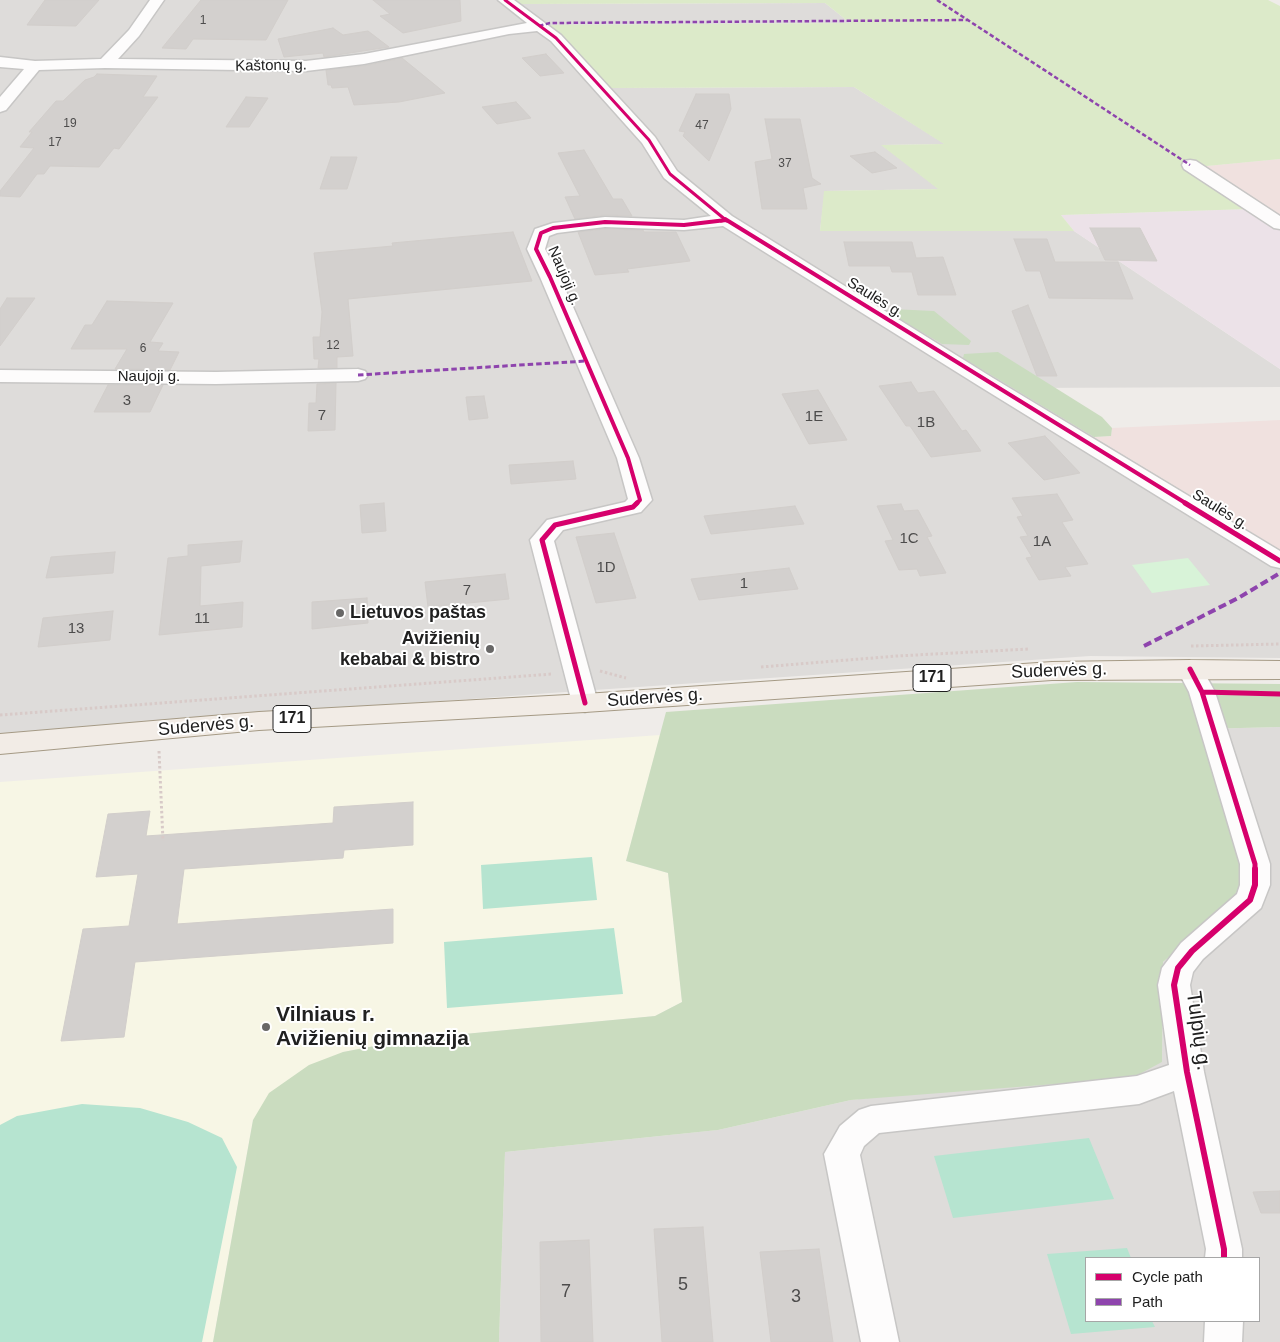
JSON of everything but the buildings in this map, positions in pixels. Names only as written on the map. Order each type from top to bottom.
[{"type":"main road","name":"Sudervės g.","points":[[0,744],[259,721],[585,703],[1052,670],[1186,657],[1280,670]]},
{"type":"street","points":[[105,63],[134,34],[158,0]]},
{"type":"street","points":[[509,4],[516,14],[516,21],[509,30]]},
{"type":"street","name":"Saulės g.","points":[[509,4],[534,20],[556,38],[649,140],[670,174],[726,220],[986,382],[1280,561]]},
{"type":"street","name":"Kaštonų g.","points":[[0,62],[35,66],[105,63],[306,66],[364,60],[509,30],[539,26]]},
{"type":"street","points":[[0,107],[35,66]]},
{"type":"street","points":[[1190,165],[1280,224]]},
{"type":"street","name":"Naujoji g.","points":[[586,361],[536,249],[541,233],[553,228],[605,222],[684,225],[726,220]]},
{"type":"street","points":[[585,703],[542,540],[554,525],[633,507],[640,500],[628,458],[586,361]]},
{"type":"street","name":"Naujoji g.","points":[[0,376],[216,378],[358,375]]},
{"type":"street","name":"Tulpių g.","points":[[1186,657],[1202,692],[1255,864],[1256,886],[1250,900],[1192,951],[1178,968],[1174,985],[1187,1072],[1224,1249],[1224,1257]]},
{"type":"street","points":[[880,1342],[842,1154],[852,1136],[871,1120],[1139,1090],[1187,1072]]},
{"type":"street","points":[[1224,1322],[1224,1342]]},
{"type":"path","points":[[1186,657],[1280,644]]},
{"type":"path","points":[[751,668],[897,656],[1030,649]]},
{"type":"path","points":[[0,715],[577,672],[606,672],[625,678],[634,678]]},
{"type":"path","points":[[159,730],[164,841]]},
{"type":"shaded area","points":[[0,0],[516,0],[522,4],[825,3],[850,23],[549,25],[611,88],[854,87],[945,144],[882,145],[939,189],[825,191],[820,231],[1074,231],[1280,369],[1280,387],[1015,388],[1280,550],[1280,658],[1090,656],[551,693],[0,734]]},
{"type":"shaded area","points":[[1280,159],[1280,229],[1185,168]]},
{"type":"shaded area","points":[[1249,209],[1280,229],[1280,369],[1074,231],[1061,215]]},
{"type":"shaded area","points":[[1280,420],[1280,550],[1094,437],[1111,436],[1112,428]]},
{"type":"shaded area","points":[[1280,727],[1280,1342],[499,1342],[505,1152],[718,1130],[851,1100],[1162,1062],[1163,962],[1244,893],[1201,729]]},
{"type":"shaded area","name":"Vilniaus r. Avižienių gimnazija","points":[[660,735],[626,861],[668,873],[682,1002],[655,1016],[411,1039],[343,1052],[253,1120],[213,1342],[0,1342],[0,782]]},
{"type":"green space","points":[[516,0],[1268,0],[1280,6],[1280,159],[1186,168],[1249,209],[1061,215],[1074,231],[820,231],[824,191],[938,189],[881,145],[944,144],[854,87],[611,88],[548,25],[850,23],[825,3],[521,4]]},
{"type":"green space","points":[[891,309],[934,311],[971,341],[969,345],[942,344],[886,311]]},
{"type":"green space","points":[[998,352],[1102,417],[1112,428],[1111,436],[1094,437],[963,358],[964,354]]},
{"type":"green space","points":[[1188,558],[1210,585],[1152,593],[1132,565]]},
{"type":"green space","points":[[1077,682],[1280,684],[1280,727],[1201,729],[1237,831],[1244,893],[1163,962],[1162,1062],[1132,1078],[851,1100],[718,1130],[505,1152],[499,1342],[213,1342],[253,1120],[269,1093],[309,1065],[343,1052],[411,1039],[655,1016],[682,1002],[668,873],[626,861],[666,712]]},
{"type":"green space","points":[[592,857],[597,900],[483,909],[481,865]]},
{"type":"green space","points":[[614,928],[623,994],[447,1008],[444,942]]},
{"type":"green space","points":[[82,1104],[140,1108],[188,1122],[222,1138],[237,1167],[202,1342],[0,1342],[0,1125],[17,1116]]},
{"type":"green space","points":[[1089,1138],[1114,1199],[953,1218],[934,1156]]},
{"type":"green space","points":[[1127,1248],[1131,1257],[1085,1257],[1085,1322],[1152,1322],[1155,1327],[1071,1334],[1047,1254]]},
{"type":"marked path","points":[[937,0],[1190,165]]},
{"type":"marked path","points":[[539,26],[550,23],[968,20]]},
{"type":"marked path","points":[[358,375],[586,361]]},
{"type":"marked path","points":[[1144,646],[1240,597],[1280,573]]},
{"type":"cycle path","points":[[505,0],[556,38],[649,140],[670,174],[726,220],[986,382],[1280,561]]},
{"type":"cycle path","points":[[585,703],[542,540],[555,525],[633,507],[640,500],[628,458],[550,277],[536,249],[541,233],[553,228],[605,222],[684,225],[726,220]]},
{"type":"cycle path","points":[[1190,669],[1202,692],[1255,864],[1255,885],[1250,900],[1192,951],[1178,968],[1174,985],[1187,1072],[1224,1249],[1224,1257]]},
{"type":"cycle path","points":[[1202,692],[1280,694]]},
{"type":"place","name":"Lietuvos paštas","points":[[340,613]]},
{"type":"place","name":"Avižienių kebabai & bistro","points":[[490,649]]},
{"type":"place","name":"Vilniaus r. Avižienių gimnazija","points":[[266,1027]]}]
